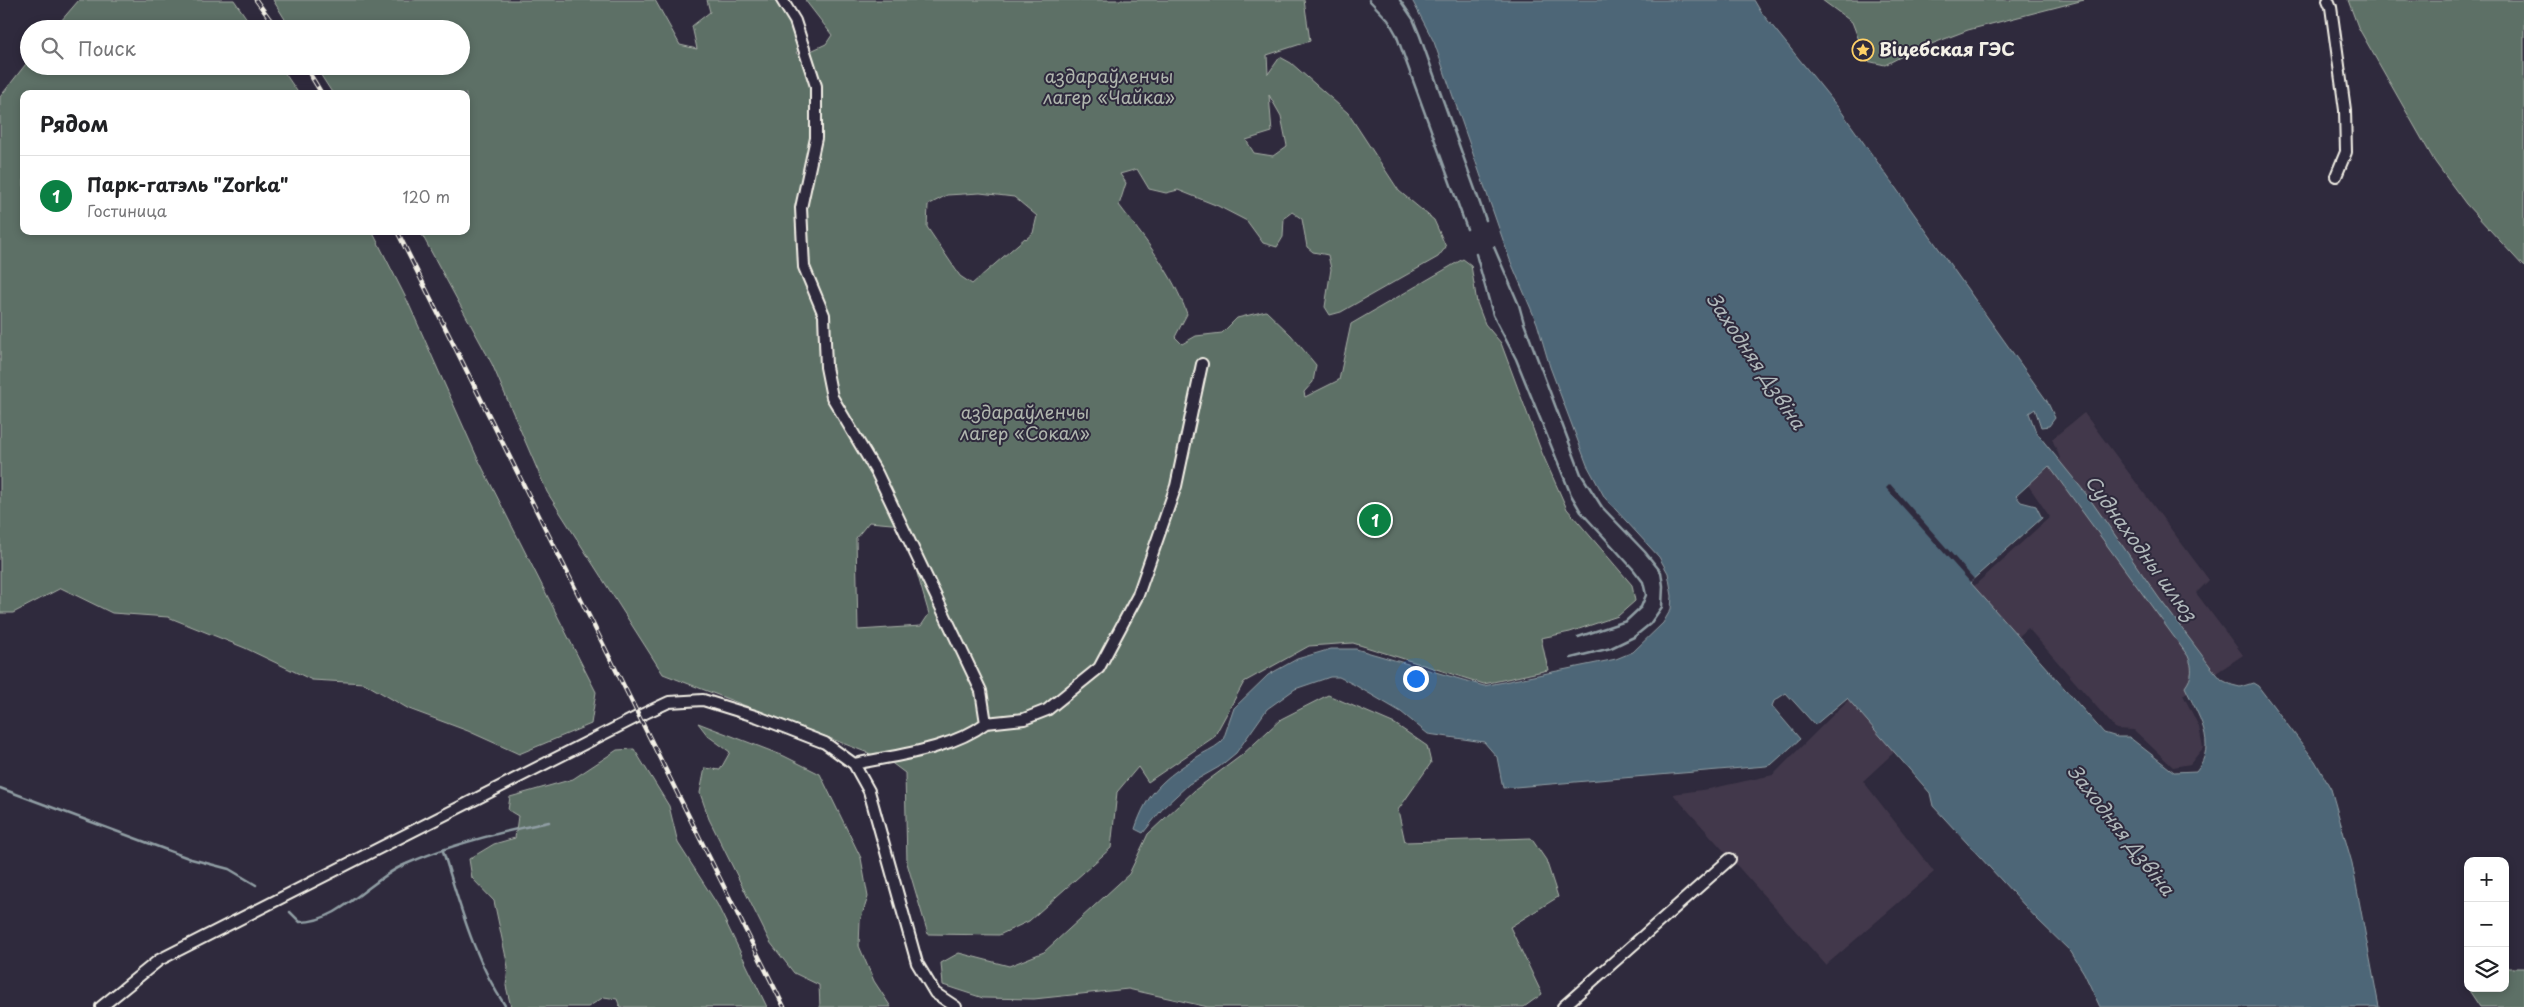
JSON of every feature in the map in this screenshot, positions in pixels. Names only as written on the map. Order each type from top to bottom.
[{"type":"street","points":[[782,0],[795,21],[816,86],[816,138],[801,208],[804,267],[824,315],[826,367],[832,397],[877,473],[981,691],[986,723]]},
{"type":"street","points":[[2328,0],[2331,7],[2345,110],[2346,152],[2336,176]]},
{"type":"street","points":[[854,764],[916,752],[972,734],[986,723],[1024,719],[1047,710],[1099,668],[1138,595],[1176,486],[1202,364]]},
{"type":"street","points":[[101,1007],[160,960],[669,702],[703,700],[758,717],[825,744],[854,764],[869,792],[917,963],[935,993],[956,1007]]},
{"type":"street","points":[[1563,1007],[1730,858]]},
{"type":"shaded area","points":[[2084,413],[2209,580],[2196,593],[2243,655],[2183,695],[2199,727],[2203,748],[2190,764],[2173,767],[2134,730],[2116,729],[2028,628],[1863,781],[1934,872],[1826,965],[1673,794],[1709,789],[1773,775],[1840,708],[2050,517],[2028,485],[2060,458],[2052,439]]},
{"type":"green space","points":[[79,0],[234,0],[248,20],[62,20]]},
{"type":"green space","points":[[273,0],[655,0],[680,45],[697,49],[692,26],[710,12],[707,0],[783,0],[804,41],[796,53],[800,56],[826,44],[832,35],[805,0],[1304,0],[1310,41],[1267,55],[1268,74],[1280,57],[1291,63],[1348,113],[1399,191],[1434,220],[1446,247],[1438,257],[1341,312],[1330,315],[1325,307],[1331,269],[1328,255],[1313,252],[1307,247],[1302,219],[1292,212],[1284,218],[1283,237],[1277,247],[1263,243],[1247,221],[1218,206],[1178,190],[1166,193],[1149,189],[1137,169],[1120,174],[1126,183],[1119,205],[1166,271],[1187,314],[1175,337],[1182,344],[1196,336],[1222,333],[1237,318],[1266,311],[1291,335],[1316,365],[1313,382],[1304,392],[1305,397],[1339,380],[1351,324],[1463,259],[1471,265],[1477,303],[1485,324],[1501,343],[1542,453],[1567,509],[1632,585],[1635,601],[1618,616],[1570,632],[1541,638],[1548,670],[1484,684],[1353,643],[1309,646],[1244,682],[1214,737],[1148,782],[1138,767],[1117,792],[1111,848],[1029,921],[999,935],[928,934],[907,863],[905,773],[889,761],[663,674],[547,492],[492,364],[422,235],[470,235],[470,90],[330,90],[321,75],[470,75],[470,20],[285,20]],"holes":[[[1269,95],[1281,116],[1287,146],[1273,156],[1254,153],[1246,140],[1272,132]],[[980,193],[1014,197],[1037,216],[1033,233],[972,284],[960,276],[927,227],[928,205],[947,195]],[[869,522],[903,525],[929,614],[921,626],[858,630],[856,538]]]},
{"type":"green space","points":[[1822,0],[2084,0],[1968,30],[1908,53],[1885,65],[1867,61],[1852,22]]},
{"type":"green space","points":[[2348,0],[2524,0],[2524,267],[2466,204],[2435,162],[2358,27]]},
{"type":"green space","points":[[20,71],[20,75],[286,75],[296,90],[20,90],[20,235],[374,235],[407,300],[477,457],[596,692],[591,724],[519,754],[468,731],[409,709],[364,683],[312,680],[245,648],[168,617],[112,613],[61,588],[13,613],[0,613],[0,97]]},
{"type":"green space","points":[[1328,695],[1395,724],[1427,746],[1431,763],[1398,810],[1405,842],[1531,838],[1546,860],[1558,897],[1510,927],[1542,994],[1524,1007],[1208,1007],[1128,989],[1034,999],[983,998],[943,985],[941,963],[959,953],[1009,966],[1044,952],[1129,874],[1148,834],[1195,790],[1242,755],[1281,719]]},
{"type":"green space","points":[[698,723],[784,756],[820,774],[861,858],[868,897],[860,921],[859,946],[874,981],[891,1007],[820,1007],[819,985],[794,973],[770,942],[709,819],[700,793],[705,768],[720,770],[730,752],[708,736]]},
{"type":"green space","points":[[634,749],[669,806],[678,843],[717,904],[767,1007],[620,1007],[617,999],[604,997],[588,1007],[511,1007],[506,986],[508,967],[494,901],[472,878],[469,859],[494,844],[515,838],[518,816],[508,810],[510,797],[573,779],[617,750]]},
{"type":"green space","points":[[2509,968],[2524,968],[2524,1007],[2480,1007],[2470,992],[2509,992]]},
{"type":"water","name":"Заходняя Дзвіна","points":[[1412,0],[1754,0],[1761,12],[1841,111],[2047,401],[2055,418],[2049,426],[2041,427],[2035,409],[2029,413],[2036,432],[2087,495],[2159,598],[2210,666],[2222,680],[2232,685],[2240,687],[2253,683],[2258,686],[2315,761],[2331,789],[2352,863],[2379,1007],[2100,1007],[2084,973],[2071,952],[2037,919],[1933,806],[1930,793],[1847,698],[1815,725],[1786,693],[1774,701],[1772,706],[1800,739],[1772,764],[1766,766],[1503,788],[1497,757],[1484,742],[1428,734],[1401,712],[1353,684],[1339,677],[1330,677],[1295,689],[1267,709],[1236,753],[1219,767],[1189,784],[1164,807],[1143,833],[1135,829],[1145,805],[1158,787],[1175,772],[1220,743],[1223,740],[1234,708],[1268,675],[1297,659],[1331,649],[1356,649],[1484,686],[1616,659],[1633,652],[1663,623],[1671,609],[1672,596],[1668,573],[1659,557],[1605,498],[1587,465],[1550,367],[1537,323],[1510,260],[1434,42]],"holes":[[[2049,466],[2188,656],[2191,672],[2190,679],[2185,687],[2204,729],[2206,750],[2203,761],[2196,771],[2174,772],[2129,737],[2117,737],[2104,733],[1970,582],[2042,518],[2036,506],[2021,502],[2016,496]]]},
{"type":"pier","points":[[1890,484],[1974,579],[1970,582],[1886,488]]},
{"type":"waterway","points":[[1369,0],[1388,20],[1396,34],[1467,229]]},
{"type":"waterway","points":[[1400,0],[1413,19],[1420,36],[1486,220]]},
{"type":"waterway","points":[[1494,247],[1519,305],[1524,323],[1581,474],[1602,507],[1645,552],[1661,572],[1663,586],[1662,607],[1650,624],[1634,637],[1611,648],[1571,658]]},
{"type":"waterway","points":[[1476,254],[1493,315],[1516,359],[1571,495],[1581,512],[1643,582],[1646,595],[1641,607],[1626,621],[1578,637]]},
{"type":"waterway","points":[[0,788],[191,859],[229,869],[256,885]]},
{"type":"waterway","points":[[290,912],[300,922],[315,920],[342,908],[380,879],[406,864],[440,850],[476,839],[549,822]]},
{"type":"waterway","points":[[443,851],[476,951],[506,1007]]},
{"type":"railway","points":[[256,0],[270,20]]},
{"type":"railway","points":[[310,75],[320,90]]},
{"type":"railway","points":[[399,235],[784,1007]]},
{"type":"place","name":"Віцебская ГЭС","points":[[1863,50]]},
{"type":"place","name":"Парк-гатэль \"Zorka\"","points":[[1375,520]]},
{"type":"park label","name":"аздараўленчы лагер «Чайка»","points":[[1109,87]]},
{"type":"park label","name":"аздараўленчы лагер «Сокал»","points":[[1025,423]]},
{"type":"water label","name":"Суднаходны шлюз","points":[[2141,548]]}]
